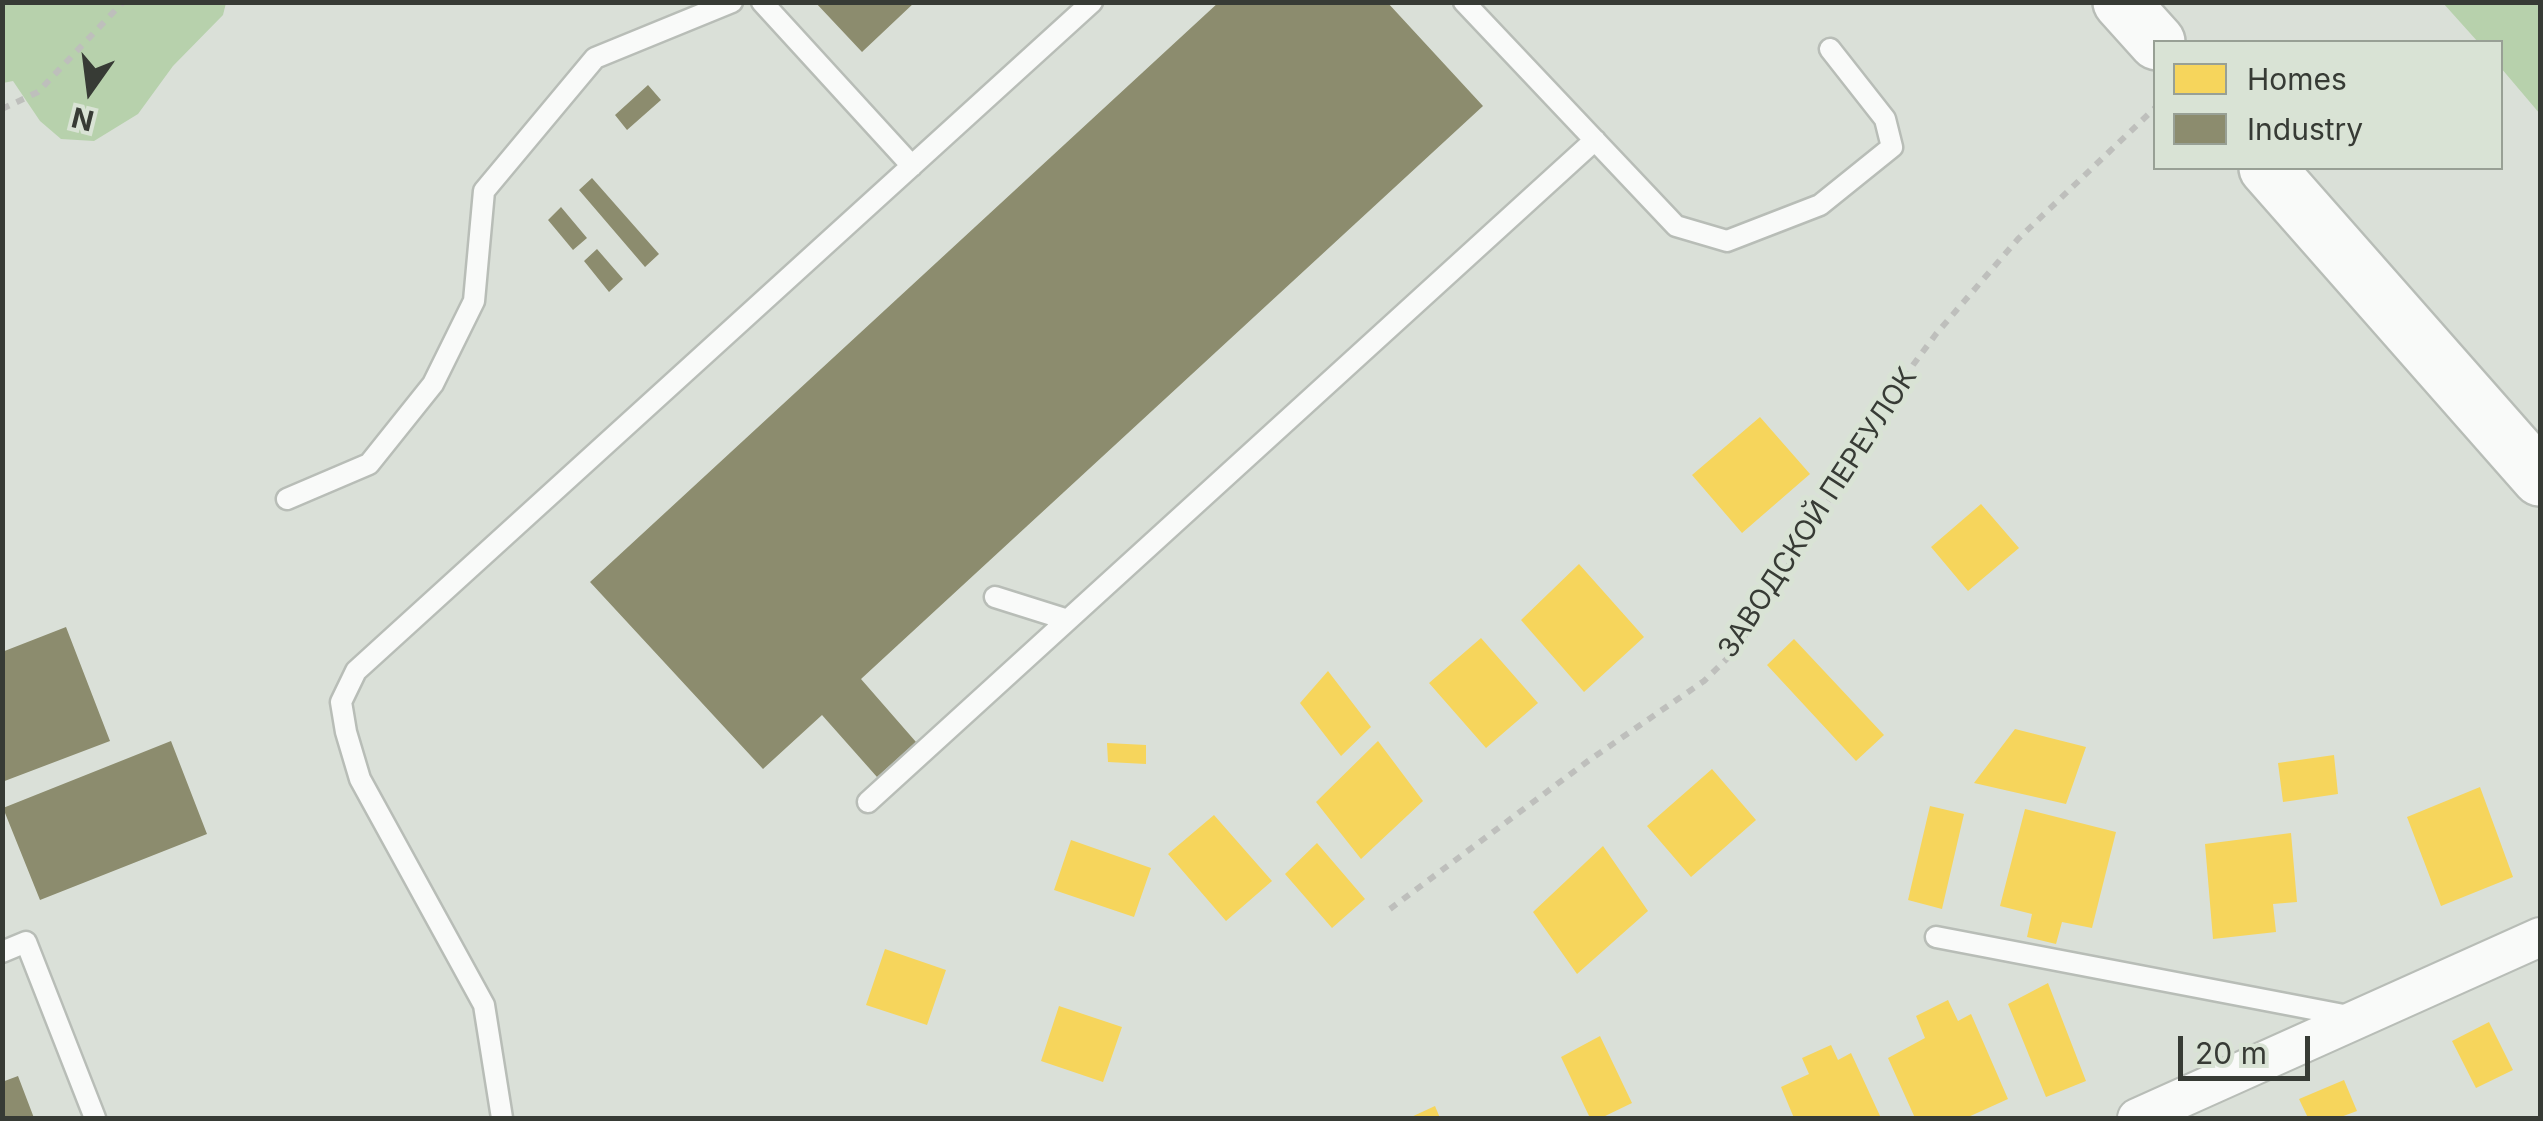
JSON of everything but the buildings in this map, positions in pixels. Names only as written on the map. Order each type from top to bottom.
[{"type":"main road","points":[[2122,2],[2154,40]]},
{"type":"main road","points":[[2269,170],[2540,478]]},
{"type":"street","points":[[2137,1118],[2540,938]]},
{"type":"lane","points":[[287,499],[368,464],[433,384],[474,301],[484,191],[595,58],[732,2]]},
{"type":"lane","points":[[762,2],[912,166]]},
{"type":"lane","points":[[502,1118],[484,1005],[360,780],[341,702],[356,672],[1092,2]]},
{"type":"lane","points":[[1464,2],[1676,226],[1727,242],[1820,205],[1892,148],[1886,119],[1830,48]]},
{"type":"lane","points":[[868,802],[1595,140]]},
{"type":"lane","points":[[995,597],[1068,620]]},
{"type":"lane","points":[[1936,937],[2361,1018]]},
{"type":"lane","points":[[2,952],[26,942],[96,1118]]},
{"type":"path","points":[[2,109],[38,92],[122,2]]},
{"type":"path","name":"ЗАВОДСКОЙ ПЕРЕУЛОК","points":[[1390,908],[1704,680],[1736,650],[1936,334],[2018,239],[2153,110]]},
{"type":"green space","points":[[5,3],[226,3],[223,15],[173,66],[138,114],[94,141],[61,139],[40,121],[13,81],[3,83]]},
{"type":"green space","points":[[2443,3],[2540,3],[2540,114],[2503,70],[2503,40],[2476,40]]}]
